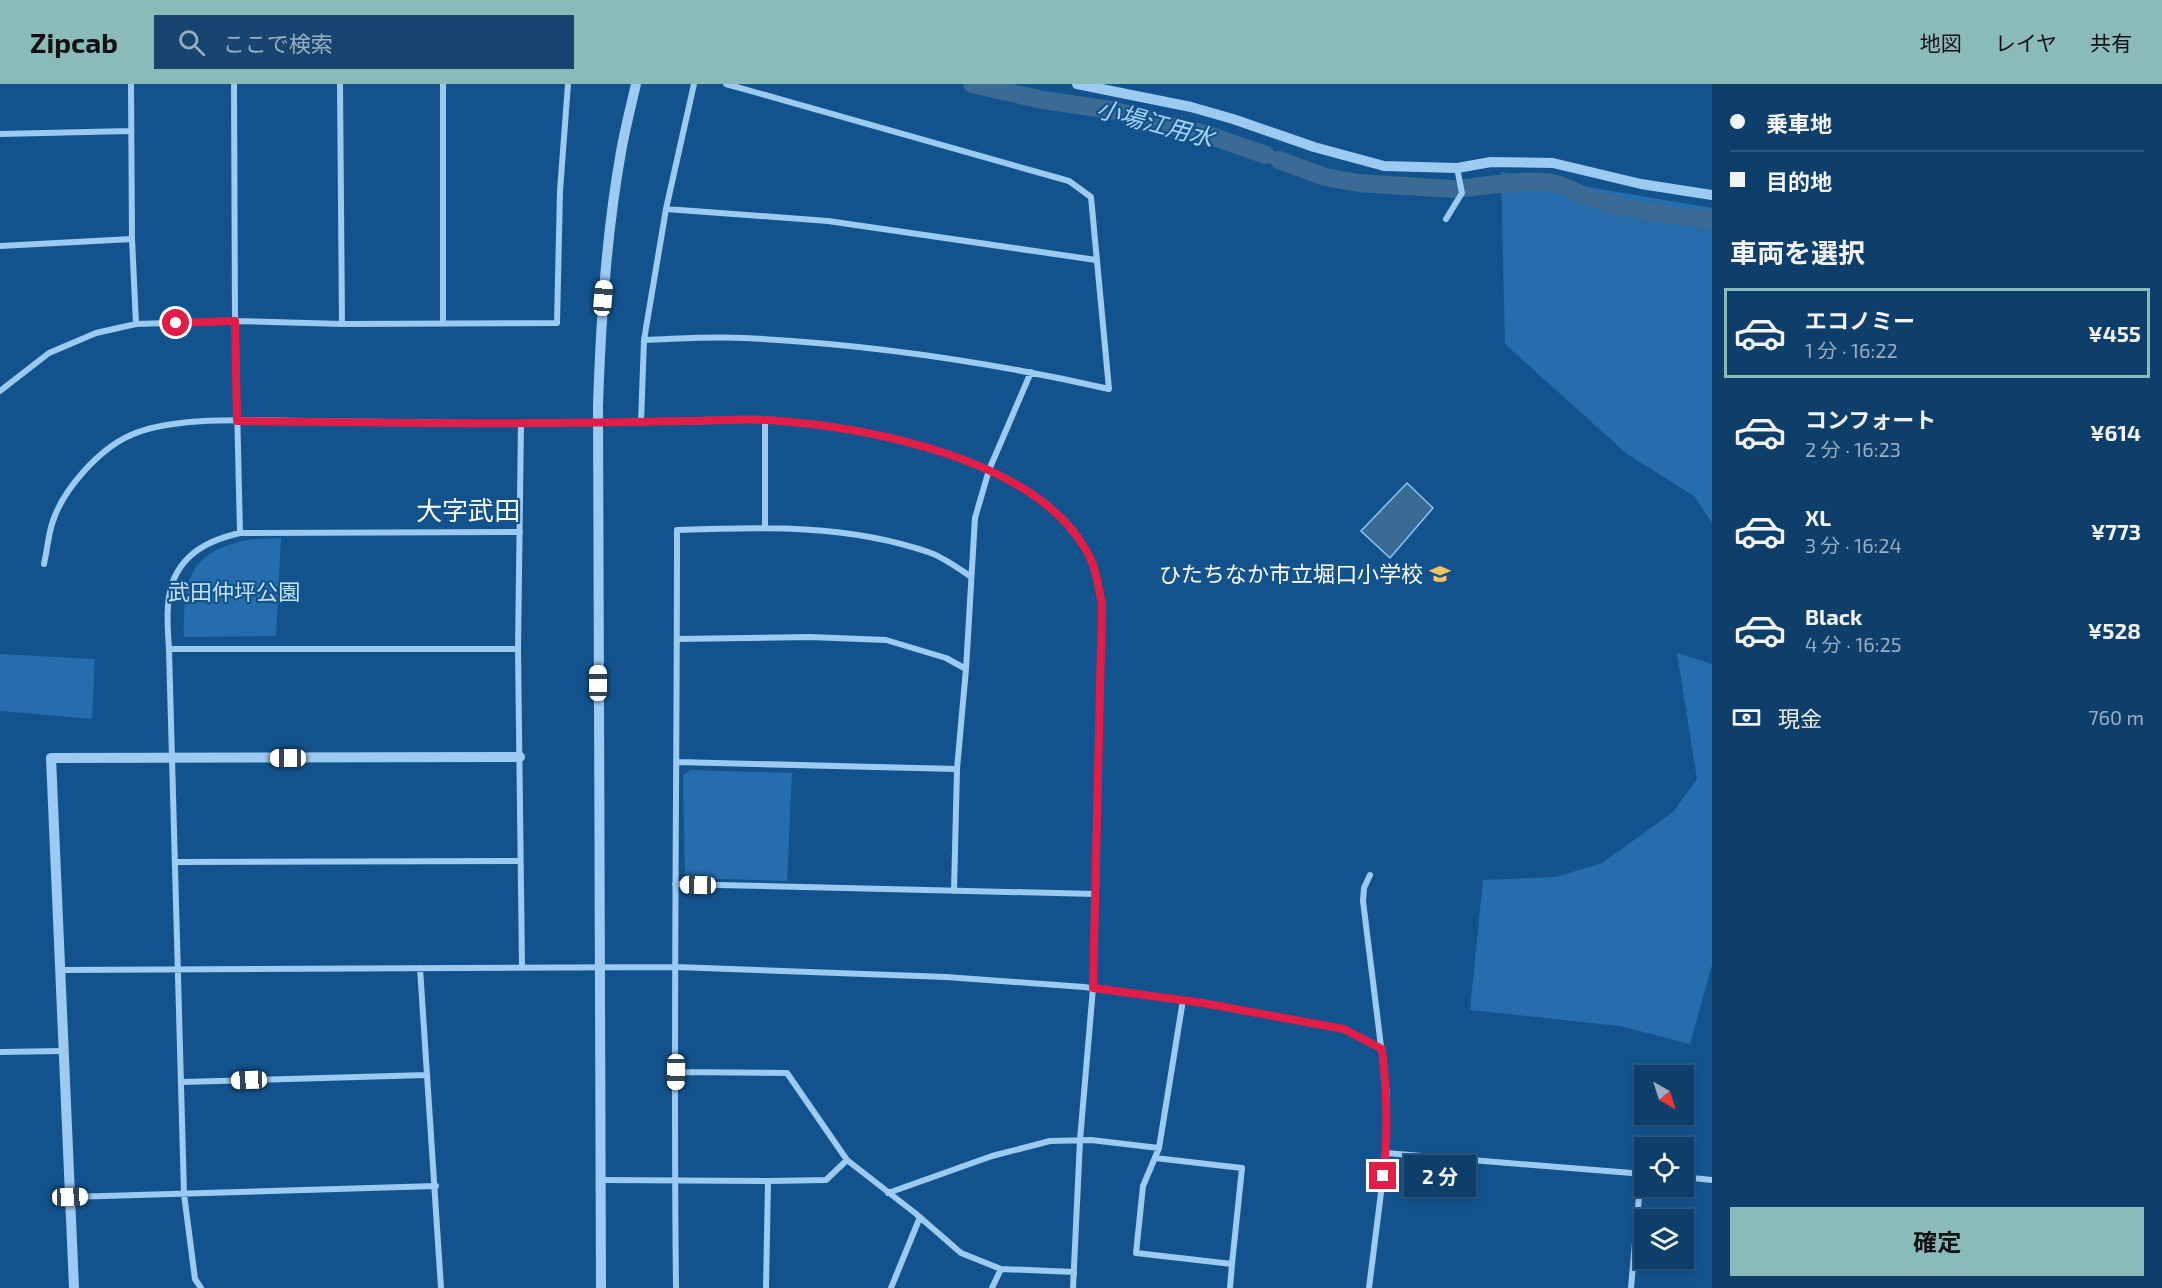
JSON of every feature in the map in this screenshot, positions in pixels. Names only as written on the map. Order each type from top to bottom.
[{"type":"street","points":[[131,84],[132,239],[136,324]]},
{"type":"street","points":[[234,84],[235,321],[240,533]]},
{"type":"street","points":[[340,84],[342,324]]},
{"type":"street","points":[[443,84],[443,323]]},
{"type":"street","points":[[0,391],[49,353],[96,333],[136,324],[235,321],[342,324],[557,323],[560,191],[568,84]]},
{"type":"street","points":[[601,1288],[598,405],[606,259],[621,150],[636,84]]},
{"type":"street","points":[[641,422],[644,340],[666,209],[694,84]]},
{"type":"street","points":[[644,340],[742,338],[852,347],[1031,372],[1109,389],[1091,197],[1069,182],[726,84]]},
{"type":"street","points":[[1077,84],[1191,107],[1314,147],[1384,166],[1457,168],[1491,162],[1553,163],[1641,184],[1712,195]]},
{"type":"street","points":[[0,135],[131,131]]},
{"type":"street","points":[[1446,219],[1462,193],[1457,168]]},
{"type":"street","points":[[666,209],[828,220],[1096,260]]},
{"type":"street","points":[[0,246],[132,239]]},
{"type":"street","points":[[954,891],[957,769],[966,669],[975,518],[988,470],[1031,372]]},
{"type":"street","points":[[44,564],[52,522],[64,497],[81,474],[104,452],[130,435],[161,425],[237,421],[618,423],[765,420],[851,429],[936,450],[988,470],[1025,489],[1051,507],[1072,529],[1087,551],[1096,575],[1102,604],[1093,988],[1080,1140],[1073,1288]]},
{"type":"street","points":[[765,420],[765,527]]},
{"type":"street","points":[[521,423],[518,649],[522,967]]},
{"type":"street","points":[[676,1288],[677,530],[765,527],[840,532],[884,540],[933,554],[970,576]]},
{"type":"street","points":[[201,1288],[195,1279],[184,1194],[168,649],[168,598],[176,576],[188,557],[204,544],[240,533],[520,532]]},
{"type":"street","points":[[677,639],[810,637],[886,640],[946,658],[966,669]]},
{"type":"street","points":[[168,649],[518,649]]},
{"type":"street","points":[[74,1288],[51,758],[520,757]]},
{"type":"street","points":[[677,762],[957,769]]},
{"type":"street","points":[[176,862],[520,861]]},
{"type":"street","points":[[1369,1288],[1386,1153],[1387,1095],[1363,901],[1364,888],[1370,875]]},
{"type":"street","points":[[675,884],[1096,894]]},
{"type":"street","points":[[60,970],[600,967],[946,977],[1093,988],[1183,1000],[1344,1029],[1382,1049]]},
{"type":"street","points":[[420,968],[441,1288]]},
{"type":"street","points":[[1183,1000],[1159,1148],[1143,1186],[1136,1253],[1232,1264]]},
{"type":"street","points":[[0,1052],[63,1051]]},
{"type":"street","points":[[676,1072],[787,1073],[847,1160],[920,1217],[961,1253],[1001,1269],[1074,1272]]},
{"type":"street","points":[[182,1082],[427,1075]]},
{"type":"street","points":[[888,1193],[992,1156],[1050,1141],[1091,1140],[1159,1148]]},
{"type":"street","points":[[1386,1153],[1634,1173]]},
{"type":"street","points":[[1155,1158],[1242,1168],[1230,1288]]},
{"type":"street","points":[[601,1180],[826,1180],[847,1160]]},
{"type":"street","points":[[1694,1178],[1712,1180]]},
{"type":"street","points":[[766,1288],[768,1181]]},
{"type":"street","points":[[70,1197],[436,1186]]},
{"type":"street","points":[[1631,1288],[1640,1197]]},
{"type":"street","points":[[891,1288],[920,1217]]},
{"type":"street","points":[[992,1288],[1001,1269]]},
{"type":"green space","points":[[1501,172],[1712,208],[1712,523],[1694,496],[1627,454],[1505,344]]},
{"type":"green space","name":"武田仲坪公園","points":[[281,538],[276,636],[184,637],[187,587],[199,563],[209,554],[224,547],[248,540]]},
{"type":"green space","points":[[1677,653],[1712,664],[1712,965],[1690,1044],[1620,1026],[1470,1010],[1483,880],[1556,877],[1602,863],[1673,812],[1697,779]]},
{"type":"green space","points":[[0,654],[95,659],[92,719],[0,711]]},
{"type":"green space","points":[[691,770],[792,773],[787,881],[685,878],[683,775]]},
{"type":"shaded area","points":[[1407,483],[1433,508],[1390,558],[1361,531]]},
{"type":"waterway","name":"小場江用水","points":[[972,84],[1043,100],[1111,110],[1205,134],[1266,155]]},
{"type":"waterway","name":"小場江用水","points":[[1279,160],[1325,177],[1358,183],[1453,189]]},
{"type":"waterway","name":"小場江用水","points":[[1465,188],[1547,182],[1561,185],[1587,197],[1632,209],[1709,220]]},
{"type":"place","name":"ひたちなか市立堀口小学校","points":[[1440,574]]},
{"type":"district","name":"大字武田","points":[[468,511]]},
{"type":"route","points":[[176,323],[235,321],[237,421],[618,423],[765,420],[795,422],[851,429],[936,450],[988,470],[1025,489],[1051,507],[1072,529],[1087,551],[1096,575],[1102,604],[1093,988],[1203,1003],[1344,1029],[1382,1049],[1387,1095],[1386,1153],[1383,1176]]}]
